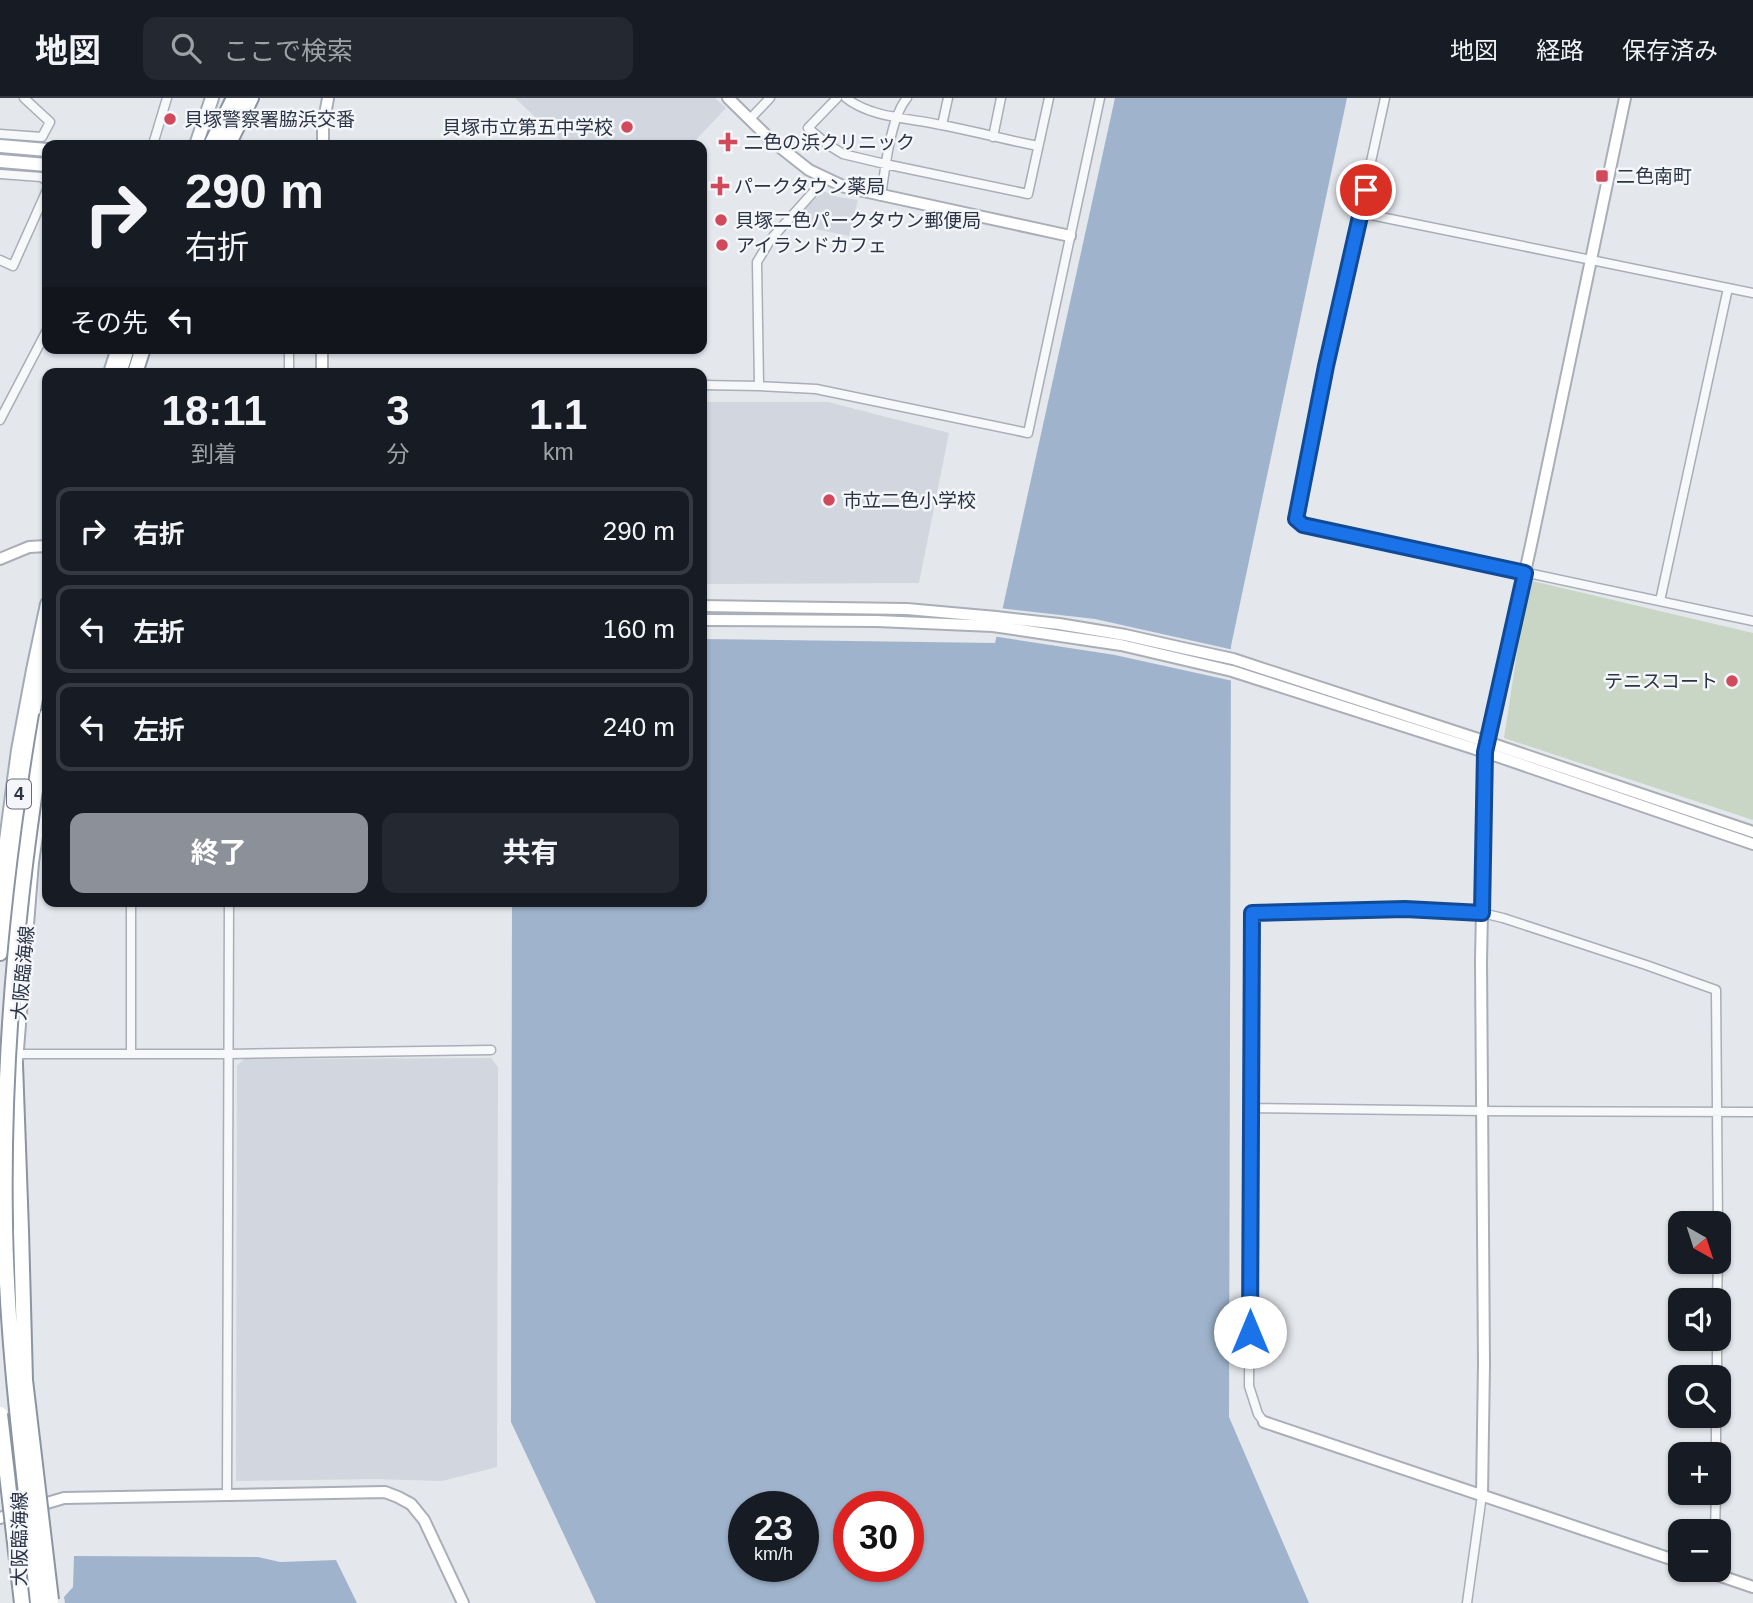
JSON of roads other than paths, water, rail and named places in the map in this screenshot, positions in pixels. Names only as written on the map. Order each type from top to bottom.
[{"type":"highway","points":[[214,140],[236,98]]},
{"type":"highway","points":[[229,140],[251,98]]},
{"type":"highway","name":"4","points":[[0,953],[22,772],[42,664]]},
{"type":"highway","name":"4","points":[[38,1603],[8,1315],[4,1133],[6,1052],[17,924],[42,747]]},
{"type":"highway","points":[[16,1059],[25,1380],[51,1603]]},
{"type":"highway","points":[[0,1414],[21,1603]]},
{"type":"main road","points":[[198,140],[212,98]]},
{"type":"main road","points":[[227,140],[236,98]]},
{"type":"main road","points":[[0,146],[42,150]]},
{"type":"main road","points":[[0,161],[42,165]]},
{"type":"main road","points":[[0,886],[18,750],[42,632]]},
{"type":"main road","name":"大阪臨海線","points":[[21,1603],[12,1142],[32,862],[42,807]]},
{"type":"street","points":[[0,134],[42,137],[50,122],[24,98]]},
{"type":"street","points":[[154,140],[167,98]]},
{"type":"street","points":[[323,140],[328,98]]},
{"type":"street","points":[[728,98],[771,139],[809,170],[825,179],[881,196],[1070,236]]},
{"type":"street","points":[[750,119],[769,98]]},
{"type":"street","points":[[837,98],[808,128],[843,154],[1028,194],[1049,98]]},
{"type":"street","points":[[846,98],[873,112],[1038,146]]},
{"type":"street","points":[[881,196],[885,164],[897,116],[907,98]]},
{"type":"street","points":[[942,125],[948,98]]},
{"type":"street","points":[[993,137],[1001,98]]},
{"type":"street","points":[[707,385],[816,389],[1028,433],[1100,98]]},
{"type":"street","points":[[1385,98],[1326,366],[1296,519],[1303,525],[1753,621]]},
{"type":"street","points":[[1467,1603],[1482,1495],[1484,1364],[1481,962],[1486,747],[1625,98]]},
{"type":"street","points":[[1,176],[42,178]]},
{"type":"street","points":[[759,386],[757,262],[771,239],[825,179]]},
{"type":"street","points":[[0,260],[13,266],[42,201]]},
{"type":"street","points":[[1361,213],[1753,293]]},
{"type":"street","points":[[1660,601],[1728,288]]},
{"type":"street","points":[[0,420],[42,340]]},
{"type":"street","points":[[0,559],[29,547],[42,546]]},
{"type":"street","points":[[707,606],[908,609],[995,621],[1233,665],[1753,832]]},
{"type":"street","points":[[707,621],[995,621]]},
{"type":"street","points":[[1486,747],[1753,844]]},
{"type":"street","points":[[131,907],[131,1054]]},
{"type":"street","points":[[227,1495],[229,907]]},
{"type":"street","points":[[1668,1558],[1264,1422],[1258,1414],[1249,1386],[1252,913],[1405,909],[1482,913],[1633,960],[1716,990],[1718,1211]]},
{"type":"street","points":[[16,1059],[131,1054],[491,1050]]},
{"type":"street","points":[[1251,1108],[1753,1112]]},
{"type":"street","points":[[0,1518],[64,1498],[385,1492],[411,1504],[424,1520],[463,1603]]},
{"type":"street","points":[[1731,1578],[1753,1587]]},
{"type":"water","points":[[1115,98],[1347,98],[1231,646],[1229,1417],[1309,1603],[596,1603],[511,1422],[512,907],[707,907],[707,639],[995,643]]},
{"type":"water","points":[[74,1556],[258,1557],[280,1562],[336,1560],[357,1603],[65,1603],[64,1597],[73,1587]]},
{"type":"place","name":"貝塚警察署脇浜交番","points":[[170,119]]},
{"type":"place","name":"貝塚市立第五中学校","points":[[627,127]]},
{"type":"place","name":"二色の浜クリニック","points":[[728,142]]},
{"type":"place","name":"二色南町","points":[[1602,176]]},
{"type":"place","name":"パークタウン薬局","points":[[720,186]]},
{"type":"place","name":"貝塚二色パークタウン郵便局","points":[[721,220]]},
{"type":"place","name":"アイランドカフェ","points":[[722,245]]},
{"type":"place","name":"市立二色小学校","points":[[829,500]]},
{"type":"place","name":"テニスコート","points":[[1732,681]]}]
